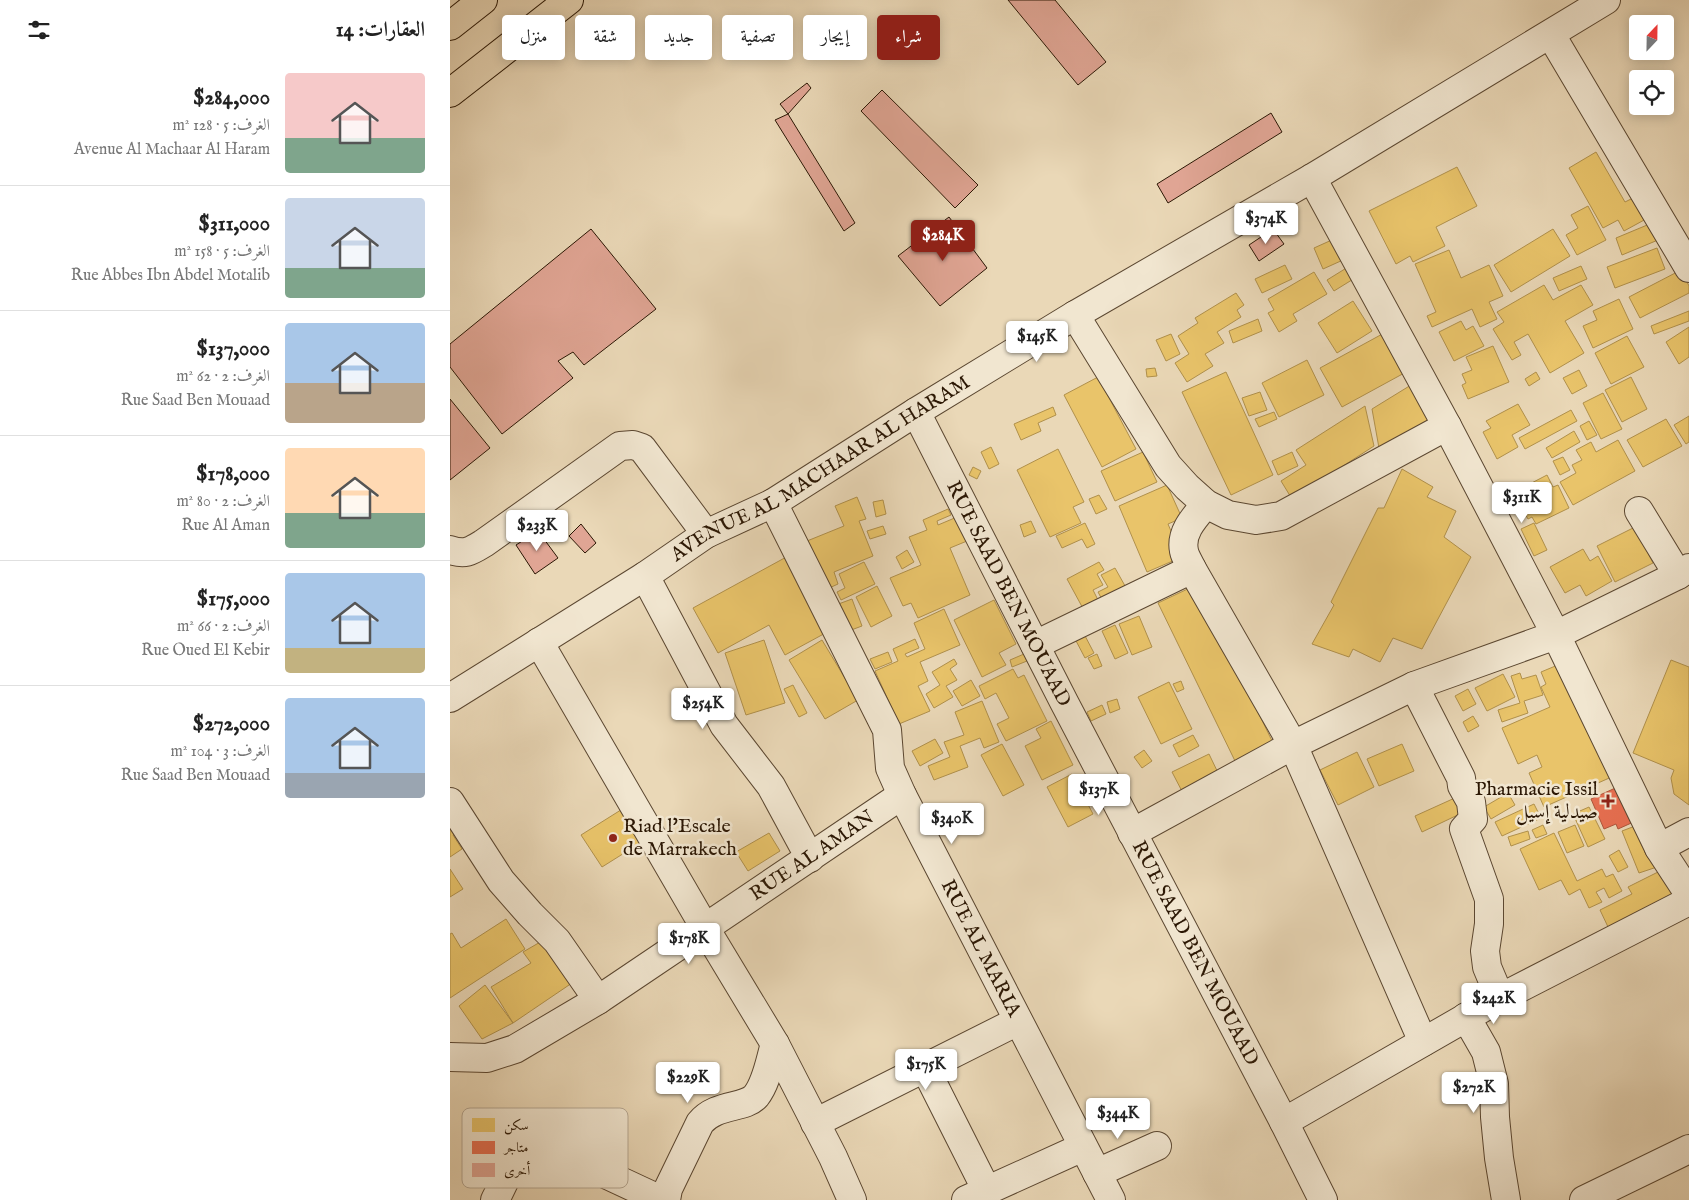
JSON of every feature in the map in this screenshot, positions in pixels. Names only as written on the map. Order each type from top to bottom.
[{"type":"main road","points":[[450,26],[483,0]]},
{"type":"main road","points":[[450,93],[569,0]]},
{"type":"street","name":"AVENUE AL MACHAAR AL HARAM","points":[[450,698],[645,576],[706,534],[773,503],[916,412],[1075,316],[1312,178],[1606,0]]},
{"type":"street","points":[[1551,35],[1689,268]]},
{"type":"street","points":[[1312,178],[1447,426],[1556,635],[1659,848],[1689,894]]},
{"type":"street","points":[[1075,316],[1168,466],[1206,504],[1228,515],[1256,520],[1281,516],[1447,426]]},
{"type":"street","name":"RUE SAAD BEN MOUAAD","points":[[916,412],[1323,1200]]},
{"type":"street","points":[[450,550],[468,553],[620,446],[633,445],[642,448],[706,534]]},
{"type":"street","name":"RUE AL MARIA","points":[[773,503],[887,730],[890,768],[902,795],[1112,1200]]},
{"type":"street","points":[[1206,504],[1187,528],[1183,537],[1184,551],[1192,570],[1293,745],[1423,1042]]},
{"type":"street","points":[[1132,833],[1293,745],[1414,686],[1556,635],[1684,571],[1639,511]]},
{"type":"street","points":[[1035,645],[1192,570]]},
{"type":"street","points":[[645,576],[724,725],[771,786],[810,858]]},
{"type":"street","points":[[539,642],[705,928],[775,1044],[815,1123],[842,1192]]},
{"type":"street","points":[[1414,686],[1461,778],[1462,786],[1471,802],[1473,819],[1464,829],[1489,899],[1489,924],[1485,951],[1487,967],[1500,998]]},
{"type":"street","name":"RUE AL AMAN","points":[[450,1057],[488,1058],[515,1049],[598,1000],[902,795]]},
{"type":"street","points":[[450,802],[501,881],[530,914],[558,941],[598,1000]]},
{"type":"street","points":[[1659,848],[1689,832]]},
{"type":"street","points":[[1284,1122],[1500,998],[1689,901]]},
{"type":"street","points":[[1466,1017],[1486,1052],[1494,1084],[1499,1158],[1506,1200]]},
{"type":"street","points":[[815,1123],[1018,1021]]},
{"type":"street","points":[[666,1200],[668,1189],[700,1123],[706,1116],[717,1110],[755,1098],[761,1088],[775,1044]]},
{"type":"street","points":[[925,1068],[977,1195],[1083,1146]]},
{"type":"street","points":[[1097,1173],[1157,1146]]},
{"type":"street","points":[[1584,1200],[1689,1149]]},
{"type":"street","points":[[628,1185],[661,1200]]},
{"type":"street","points":[[496,1200],[502,1188]]},
{"type":"building: سكن","points":[[1596,152],[1625,202],[1633,198],[1646,219],[1624,231],[1618,220],[1603,228],[1569,168]]},
{"type":"building: سكن","points":[[1457,167],[1477,206],[1436,227],[1445,246],[1413,262],[1410,256],[1396,264],[1369,211]]},
{"type":"building: سكن","points":[[1588,206],[1606,240],[1577,255],[1566,235],[1578,228],[1571,215]]},
{"type":"building: سكن","points":[[1652,223],[1658,240],[1622,255],[1616,238]]},
{"type":"building: سكن","points":[[1553,229],[1570,256],[1511,292],[1494,265]]},
{"type":"building: سكن","points":[[1334,239],[1343,260],[1323,269],[1314,248]]},
{"type":"building: سكن","points":[[1657,248],[1665,269],[1615,288],[1607,267]]},
{"type":"building: سكن","points":[[1449,250],[1461,278],[1489,265],[1503,296],[1489,302],[1497,319],[1480,327],[1472,309],[1432,327],[1427,316],[1436,312],[1415,264]]},
{"type":"building: سكن","points":[[1285,265],[1292,279],[1262,293],[1255,279]]},
{"type":"building: سكن","points":[[1581,266],[1587,279],[1559,291],[1553,278]]},
{"type":"building: سكن","points":[[1348,267],[1355,278],[1334,291],[1327,280]]},
{"type":"building: سكن","points":[[1681,270],[1689,286],[1689,293],[1640,318],[1629,297]]},
{"type":"building: سكن","points":[[1314,272],[1327,294],[1293,314],[1297,321],[1279,332],[1268,313],[1274,310],[1268,299]]},
{"type":"building: سكن","points":[[1544,285],[1553,300],[1581,285],[1593,305],[1565,321],[1584,353],[1550,373],[1528,334],[1514,342],[1521,355],[1512,360],[1493,329],[1504,322],[1497,312]]},
{"type":"building: سكن","points":[[1236,293],[1244,305],[1237,310],[1241,317],[1217,332],[1224,343],[1205,354],[1213,366],[1187,382],[1175,363],[1189,354],[1178,336],[1198,323],[1195,318]]},
{"type":"building: سكن","points":[[1619,299],[1633,329],[1593,348],[1583,326],[1597,320],[1593,311]]},
{"type":"building: سكن","points":[[1353,301],[1372,331],[1337,353],[1318,323]]},
{"type":"building: سكن","points":[[1689,311],[1689,321],[1654,334],[1651,326]]},
{"type":"building: سكن","points":[[1258,319],[1262,331],[1233,343],[1229,331]]},
{"type":"building: سكن","points":[[1461,321],[1466,330],[1473,326],[1484,346],[1454,361],[1439,332]]},
{"type":"building: سكن","points":[[1689,327],[1689,357],[1679,364],[1666,342]]},
{"type":"building: سكن","points":[[1386,332],[1408,371],[1342,407],[1320,368]]},
{"type":"building: سكن","points":[[1171,334],[1180,354],[1166,361],[1156,340]]},
{"type":"building: سكن","points":[[1627,336],[1644,367],[1611,384],[1595,353]]},
{"type":"building: سكن","points":[[1493,346],[1509,382],[1468,399],[1462,385],[1466,383],[1462,374],[1472,370],[1466,357]]},
{"type":"building: سكن","points":[[1307,360],[1324,395],[1279,417],[1262,383]]},
{"type":"building: سكن","points":[[1155,368],[1157,376],[1147,377],[1146,369]]},
{"type":"building: سكن","points":[[1579,370],[1587,386],[1572,394],[1563,378]]},
{"type":"building: سكن","points":[[1226,372],[1273,475],[1231,495],[1182,392]]},
{"type":"building: سكن","points":[[1536,372],[1540,379],[1529,386],[1525,379]]},
{"type":"building: سكن","points":[[1098,377],[1136,449],[1102,467],[1064,395]]},
{"type":"building: سكن","points":[[1631,377],[1647,409],[1622,422],[1605,390]]},
{"type":"building: سكن","points":[[1411,385],[1430,419],[1379,448],[1372,409]]},
{"type":"building: سكن","points":[[1260,392],[1267,410],[1249,416],[1242,398]]},
{"type":"building: سكن","points":[[1603,393],[1622,429],[1601,439],[1583,403]]},
{"type":"building: سكن","points":[[1518,404],[1530,425],[1512,435],[1518,447],[1497,459],[1483,432],[1491,428],[1486,421]]},
{"type":"building: سكن","points":[[1365,406],[1374,446],[1292,499],[1281,481],[1306,465],[1296,450]]},
{"type":"building: سكن","points":[[1053,407],[1056,415],[1038,423],[1041,431],[1021,440],[1014,424]]},
{"type":"building: سكن","points":[[1571,410],[1577,421],[1525,449],[1519,438]]},
{"type":"building: سكن","points":[[1274,412],[1277,419],[1259,427],[1255,419]]},
{"type":"building: سكن","points":[[1689,416],[1689,442],[1686,444],[1674,425]]},
{"type":"building: سكن","points":[[1666,419],[1682,446],[1643,467],[1627,440]]},
{"type":"building: سكن","points":[[1589,421],[1597,435],[1587,440],[1580,426]]},
{"type":"building: سكن","points":[[1574,431],[1580,442],[1552,458],[1546,448]]},
{"type":"building: سكن","points":[[1618,440],[1635,471],[1573,505],[1560,482],[1576,473],[1572,465],[1582,460],[1576,450],[1591,442],[1596,452]]},
{"type":"building: سكن","points":[[991,447],[999,464],[989,469],[981,452]]},
{"type":"building: سكن","points":[[1058,449],[1084,502],[1073,507],[1081,523],[1050,537],[1017,470]]},
{"type":"building: سكن","points":[[1143,452],[1157,482],[1115,501],[1101,471]]},
{"type":"building: سكن","points":[[1292,452],[1298,466],[1278,475],[1272,461]]},
{"type":"building: سكن","points":[[1563,457],[1570,470],[1560,475],[1553,461]]},
{"type":"building: سكن","points":[[973,467],[981,471],[977,479],[969,475]]},
{"type":"building: سكن","points":[[1402,469],[1433,487],[1427,497],[1456,511],[1444,537],[1471,557],[1422,649],[1393,638],[1380,662],[1353,649],[1349,657],[1312,644],[1334,605],[1331,602],[1378,508],[1384,508]]},
{"type":"building: سكن","points":[[1547,475],[1553,487],[1558,485],[1569,508],[1536,524],[1532,517],[1528,519],[1521,507],[1528,504],[1520,489]]},
{"type":"building: سكن","points":[[1167,485],[1182,518],[1168,524],[1182,557],[1147,572],[1119,506]]},
{"type":"building: سكن","points":[[1099,495],[1107,509],[1096,514],[1089,499]]},
{"type":"building: سكن","points":[[857,497],[866,519],[859,521],[873,556],[834,572],[838,584],[827,589],[807,541],[844,526],[835,506]]},
{"type":"building: سكن","points":[[883,500],[886,514],[876,517],[873,502]]},
{"type":"building: سكن","points":[[948,509],[951,515],[937,521],[938,525],[957,517],[967,541],[950,548],[970,595],[918,618],[911,603],[903,606],[890,578],[921,565],[909,537],[927,530],[923,520]]},
{"type":"building: سكن","points":[[1031,521],[1036,532],[1024,537],[1020,525]]},
{"type":"building: سكن","points":[[1085,523],[1095,544],[1087,548],[1082,539],[1062,548],[1056,536]]},
{"type":"building: سكن","points":[[1534,523],[1547,550],[1534,556],[1521,529]]},
{"type":"building: سكن","points":[[883,526],[886,534],[870,539],[867,531]]},
{"type":"building: سكن","points":[[1635,527],[1653,563],[1615,582],[1597,546]]},
{"type":"building: سكن","points":[[1583,549],[1590,561],[1598,556],[1612,581],[1586,596],[1580,585],[1565,593],[1550,567]]},
{"type":"building: سكن","points":[[907,550],[914,562],[902,569],[896,557]]},
{"type":"building: سكن","points":[[790,555],[831,630],[785,655],[769,625],[718,653],[693,608]]},
{"type":"building: سكن","points":[[864,562],[875,584],[841,600],[837,592],[845,588],[839,574]]},
{"type":"building: سكن","points":[[1099,562],[1104,570],[1097,574],[1103,585],[1093,590],[1101,606],[1086,614],[1067,579]]},
{"type":"building: سكن","points":[[1115,568],[1129,593],[1105,605],[1098,592],[1108,587],[1101,575]]},
{"type":"building: سكن","points":[[1196,585],[1274,745],[1236,763],[1158,603]]},
{"type":"building: سكن","points":[[877,586],[892,616],[871,627],[856,597]]},
{"type":"building: سكن","points":[[852,599],[862,626],[843,633],[833,606]]},
{"type":"building: سكن","points":[[994,600],[1016,644],[999,653],[1006,665],[982,677],[954,620]]},
{"type":"building: سكن","points":[[944,609],[960,645],[920,662],[928,681],[918,686],[930,711],[899,724],[875,671],[898,661],[893,649],[915,639],[919,648],[905,654],[907,657],[925,649],[914,623]]},
{"type":"building: سكن","points":[[1139,616],[1152,647],[1132,655],[1119,624]]},
{"type":"building: سكن","points":[[1115,625],[1128,653],[1115,659],[1102,631]]},
{"type":"building: سكن","points":[[1083,632],[1094,653],[1085,658],[1074,637]]},
{"type":"building: سكن","points":[[764,640],[785,703],[746,715],[725,653]]},
{"type":"building: سكن","points":[[822,640],[858,700],[825,719],[789,660]]},
{"type":"building: سكن","points":[[888,652],[892,662],[875,669],[870,659]]},
{"type":"building: سكن","points":[[1024,654],[1027,661],[1012,667],[1010,660]]},
{"type":"building: سكن","points":[[1097,654],[1102,666],[1094,669],[1088,658]]},
{"type":"building: سكن","points":[[954,659],[957,664],[950,669],[957,680],[946,686],[953,697],[934,708],[926,694],[940,685],[932,672]]},
{"type":"building: سكن","points":[[1671,660],[1689,667],[1689,805],[1674,794],[1671,778],[1674,770],[1633,753]]},
{"type":"building: سكن","points":[[1565,662],[1616,775],[1544,807],[1529,773],[1542,767],[1537,755],[1518,764],[1502,728],[1550,707],[1541,687],[1546,684],[1541,672]]},
{"type":"building: سكن","points":[[1013,669],[1018,678],[1024,675],[1047,721],[1006,741],[997,724],[1009,718],[996,693],[985,699],[979,686]]},
{"type":"building: سكن","points":[[1520,673],[1522,679],[1536,675],[1543,695],[1524,701],[1528,713],[1502,722],[1498,710],[1520,703],[1511,676]]},
{"type":"building: سكن","points":[[1503,674],[1515,697],[1487,711],[1475,688]]},
{"type":"building: سكن","points":[[971,680],[980,696],[962,706],[953,691]]},
{"type":"building: سكن","points":[[1181,681],[1184,689],[1177,692],[1173,684]]},
{"type":"building: سكن","points":[[1169,682],[1192,729],[1161,744],[1138,697]]},
{"type":"building: سكن","points":[[793,685],[807,713],[799,717],[784,689]]},
{"type":"building: سكن","points":[[1468,689],[1476,704],[1463,711],[1455,696]]},
{"type":"building: سكن","points":[[1117,699],[1120,709],[1110,713],[1107,702]]},
{"type":"building: سكن","points":[[982,701],[999,742],[984,748],[980,738],[960,746],[968,767],[934,780],[928,766],[950,757],[944,742],[964,735],[955,712]]},
{"type":"building: سكن","points":[[1102,705],[1106,714],[1091,721],[1087,712]]},
{"type":"building: سكن","points":[[1473,716],[1479,726],[1468,732],[1463,722]]},
{"type":"building: سكن","points":[[1051,721],[1073,765],[1042,780],[1025,746],[1041,738],[1036,729]]},
{"type":"building: سكن","points":[[1193,735],[1199,746],[1179,757],[1173,745]]},
{"type":"building: سكن","points":[[935,739],[943,753],[920,766],[912,751]]},
{"type":"building: سكن","points":[[1002,744],[1024,785],[1003,796],[981,755]]},
{"type":"building: سكن","points":[[1402,744],[1414,771],[1379,786],[1367,759]]},
{"type":"building: سكن","points":[[1144,750],[1152,761],[1142,768],[1134,757]]},
{"type":"building: سكن","points":[[1357,752],[1374,787],[1338,805],[1320,770]]},
{"type":"building: سكن","points":[[1209,754],[1221,779],[1185,797],[1172,772]]},
{"type":"building: سكن","points":[[1072,774],[1093,814],[1068,827],[1047,787]]},
{"type":"building: سكن","points":[[1508,793],[1515,805],[1491,819],[1484,807]]},
{"type":"building: سكن","points":[[1457,797],[1464,812],[1422,832],[1415,816]]},
{"type":"building: سكن","points":[[1534,804],[1541,818],[1502,836],[1495,822]]},
{"type":"building: سكن","points":[[1589,807],[1605,839],[1588,847],[1573,814]]},
{"type":"building: سكن","name":"Riad l'Escale de Marrakech","points":[[624,808],[645,840],[602,867],[581,835]]},
{"type":"building: سكن","points":[[450,818],[459,831],[453,835],[462,849],[450,857]]},
{"type":"building: سكن","points":[[1643,823],[1660,866],[1639,873],[1622,831]]},
{"type":"building: سكن","points":[[1543,825],[1547,834],[1536,838],[1532,830]]},
{"type":"building: سكن","points":[[1575,825],[1584,846],[1567,853],[1558,832]]},
{"type":"building: سكن","points":[[1528,831],[1530,839],[1511,846],[1508,837]]},
{"type":"building: سكن","points":[[769,833],[780,851],[748,871],[736,852]]},
{"type":"building: سكن","points":[[1554,833],[1577,881],[1602,869],[1606,877],[1613,874],[1622,891],[1609,898],[1604,888],[1596,892],[1602,902],[1589,908],[1580,889],[1569,895],[1561,880],[1539,890],[1520,849]]},
{"type":"building: سكن","points":[[1619,850],[1628,867],[1618,872],[1609,856]]},
{"type":"building: سكن","points":[[1668,867],[1680,892],[1609,929],[1600,910],[1632,894],[1628,887]]},
{"type":"building: سكن","points":[[450,869],[463,889],[450,897]]},
{"type":"building: سكن","points":[[506,919],[525,949],[450,998],[450,934],[452,933],[461,948]]},
{"type":"building: سكن","points":[[542,941],[572,983],[513,1023],[491,987],[531,963],[523,952]]},
{"type":"building: سكن","points":[[485,985],[513,1023],[482,1039],[459,1006]]},
{"type":"building: متاجر","points":[[1622,785],[1638,820],[1618,829],[1616,824],[1604,829],[1591,799]]},
{"type":"building: أخرى","points":[[1008,0],[1055,0],[1106,62],[1078,85]]},
{"type":"building: أخرى","points":[[807,83],[811,88],[788,114],[780,104]]},
{"type":"building: أخرى","points":[[882,90],[978,185],[955,208],[861,111]]},
{"type":"building: أخرى","points":[[1271,113],[1282,132],[1168,203],[1157,184]]},
{"type":"building: أخرى","points":[[788,114],[855,223],[844,231],[775,120]]},
{"type":"building: أخرى","points":[[949,217],[987,268],[940,306],[898,256]]},
{"type":"building: أخرى","points":[[591,229],[656,309],[584,365],[573,352],[558,361],[573,378],[502,434],[450,367],[450,344]]},
{"type":"building: أخرى","points":[[1273,229],[1284,244],[1259,261],[1249,245]]},
{"type":"building: أخرى","points":[[450,399],[490,448],[450,480]]},
{"type":"building: أخرى","points":[[581,524],[596,543],[585,553],[569,536]]},
{"type":"building: أخرى","points":[[538,531],[558,558],[535,574],[516,545]]},
{"type":"place","name":"Pharmacie Issil صيدلية إسيل","points":[[1608,801]]},
{"type":"place","name":"Riad l'Escale de Marrakech","points":[[613,838]]}]
